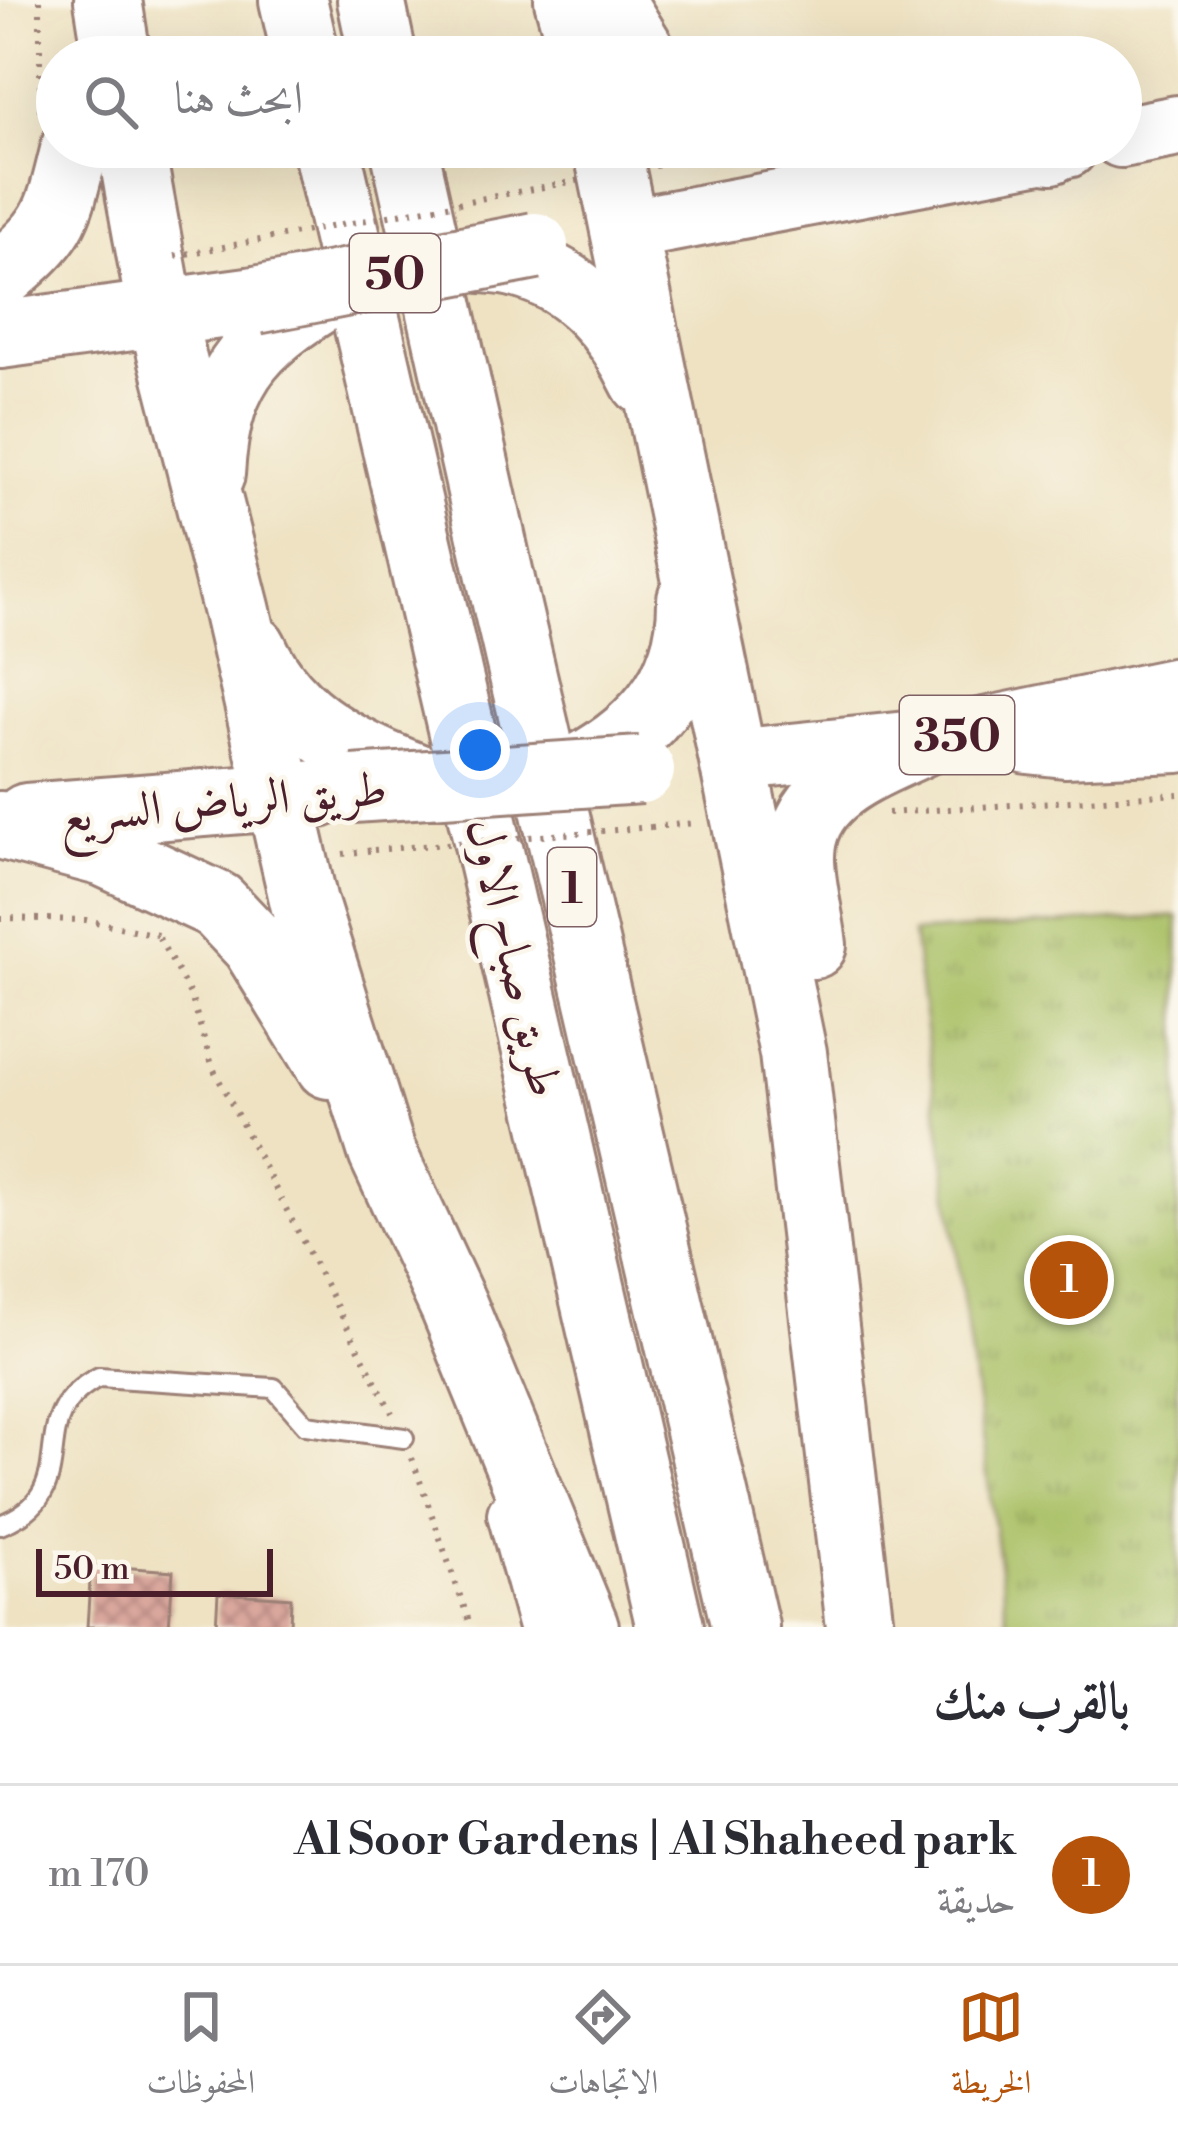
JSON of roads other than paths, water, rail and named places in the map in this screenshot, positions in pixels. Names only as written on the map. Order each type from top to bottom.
[{"type":"highway","points":[[89,36],[92,0]]},
{"type":"highway","points":[[108,0],[114,36]]},
{"type":"highway","points":[[293,0],[301,36]]},
{"type":"highway","points":[[370,0],[378,36]]},
{"type":"highway","points":[[568,0],[578,36]]},
{"type":"highway","points":[[610,0],[632,36]]},
{"type":"highway","points":[[0,276],[43,239],[59,213],[70,168]]},
{"type":"highway","points":[[137,168],[168,285],[210,508],[278,800],[304,903],[382,1151]]},
{"type":"highway","name":"طريق صباح الاول","points":[[331,168],[670,1627]]},
{"type":"highway","name":"طريق صباح الاول","points":[[409,168],[745,1627]]},
{"type":"highway","points":[[614,168],[793,1053],[860,1627]]},
{"type":"highway","points":[[518,260],[624,230]]},
{"type":"highway","points":[[518,260],[580,296],[609,323],[632,356],[664,429]]},
{"type":"highway","name":"50","points":[[0,335],[168,285],[267,314],[348,282],[518,260]]},
{"type":"highway","points":[[210,508],[214,429],[226,390],[267,314]]},
{"type":"highway","points":[[640,779],[652,713],[672,682],[685,647],[691,610],[686,530]]},
{"type":"highway","points":[[237,612],[260,662],[284,697],[351,769]]},
{"type":"highway","points":[[793,1053],[804,1026],[814,968],[801,857],[810,818],[840,784],[954,735]]},
{"type":"highway","name":"طريق الرياض السريع","points":[[0,822],[278,800],[351,769],[434,784],[566,775],[740,790]]},
{"type":"highway","points":[[0,822],[105,854],[217,905],[255,945],[382,1151],[454,1307],[585,1627]]},
{"type":"main road","points":[[1142,132],[1178,126]]},
{"type":"main road","points":[[624,230],[946,168]]},
{"type":"main road","name":"350","points":[[740,790],[954,735],[1178,688]]},
{"type":"main road","points":[[954,735],[1065,747],[1178,742]]},
{"type":"street","points":[[454,1307],[543,1627]]},
{"type":"lane","points":[[0,1525],[25,1515],[41,1500],[51,1477],[56,1421],[78,1388],[99,1377],[274,1388],[307,1425],[404,1438]]},
{"type":"place","name":"Al Soor Gardens | Al Shaheed park","points":[[1069,1280]]}]
